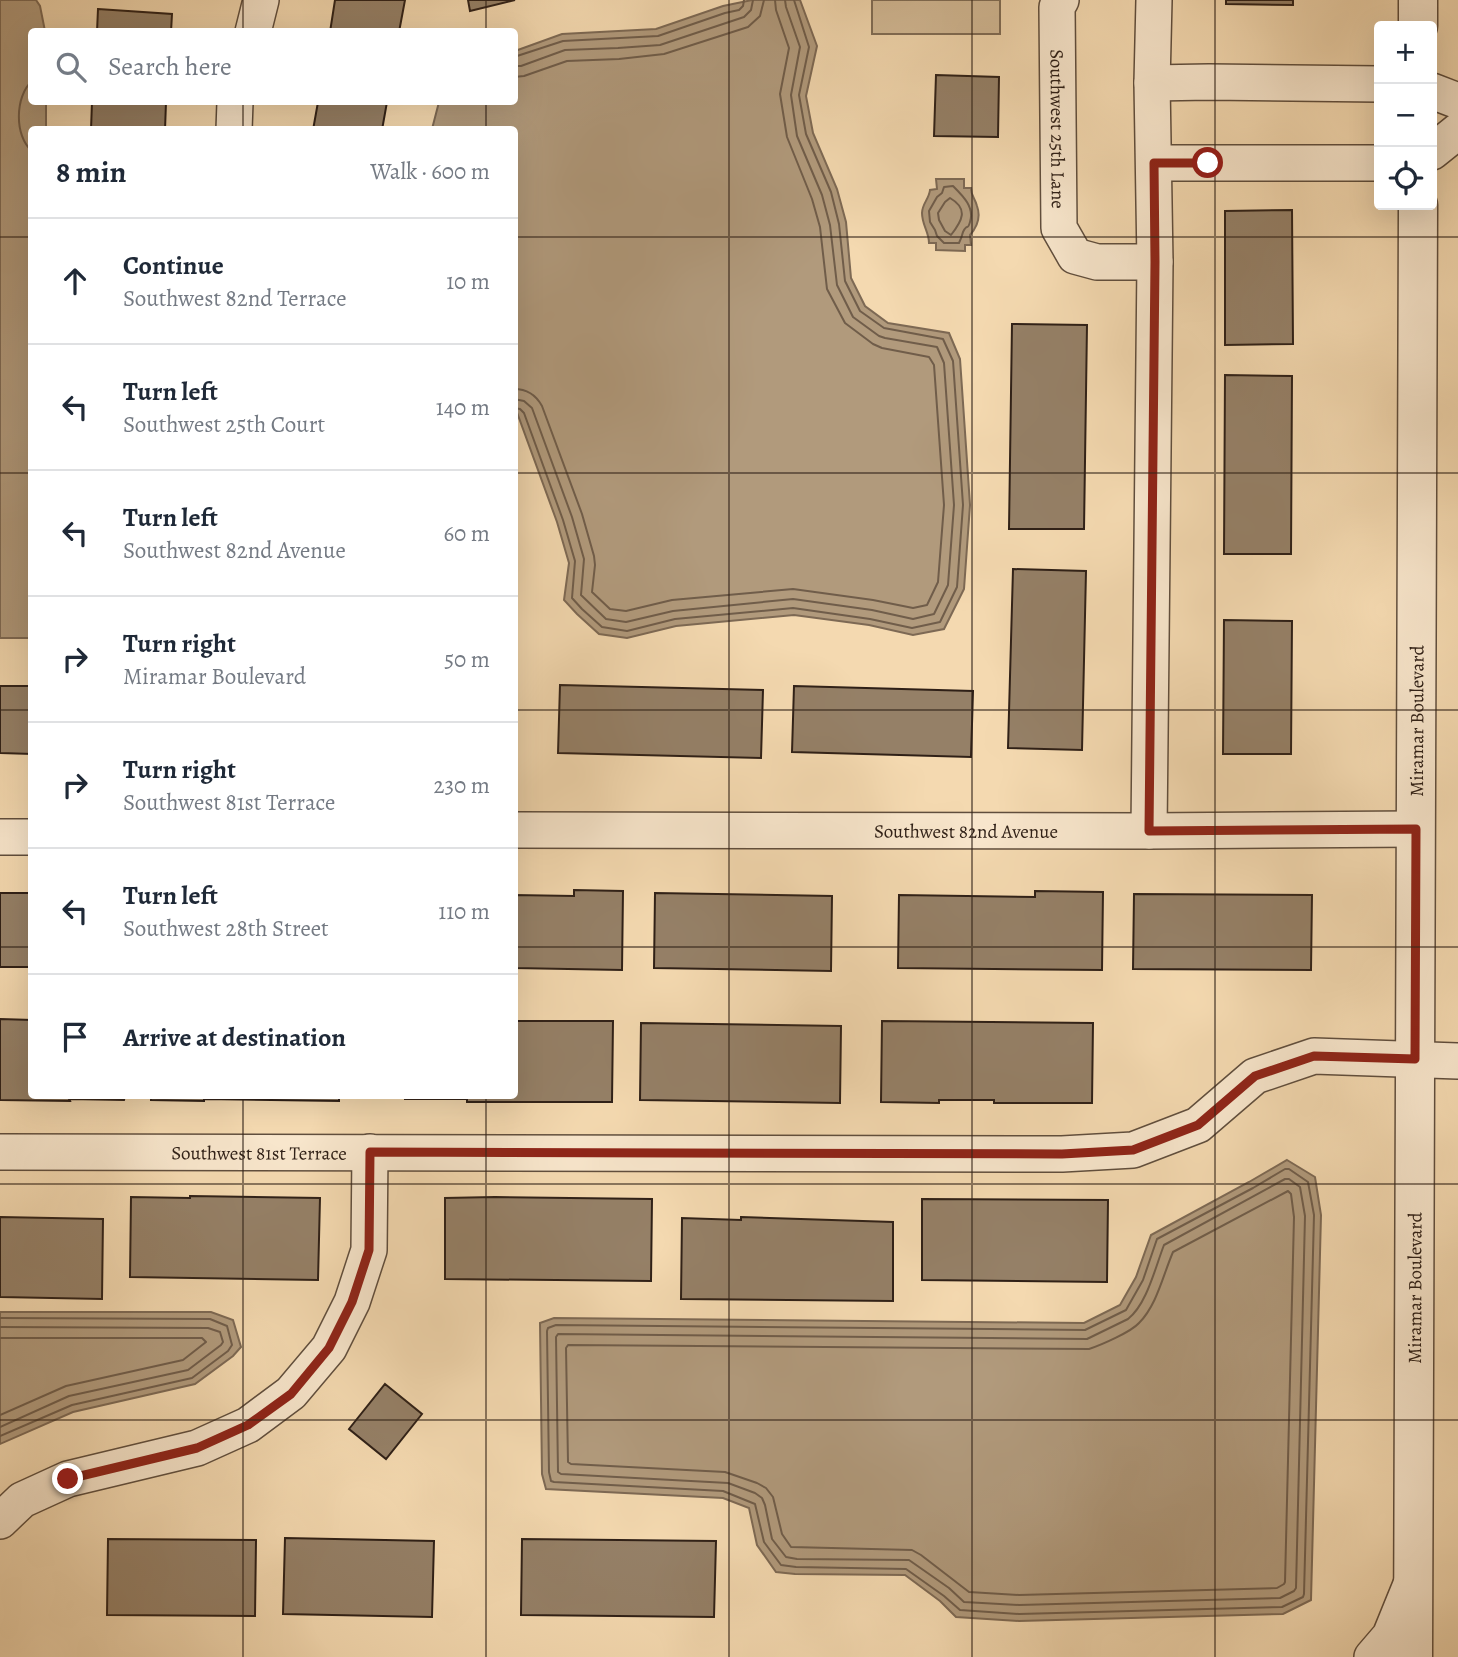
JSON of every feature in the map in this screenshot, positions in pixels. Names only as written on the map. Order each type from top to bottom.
[{"type":"street","points":[[254,28],[261,0]]},
{"type":"street","name":"Southwest 25th Lane","points":[[1061,0],[1058,6],[1059,228],[1075,256],[1097,262],[1155,262]]},
{"type":"street","points":[[1149,831],[1155,262],[1152,83],[1154,0]]},
{"type":"street","points":[[1418,0],[1418,21]]},
{"type":"street","points":[[1152,83],[1374,84]]},
{"type":"street","points":[[1437,93],[1458,101]]},
{"type":"street","points":[[234,126],[235,105]]},
{"type":"street","points":[[1437,148],[1458,131]]},
{"type":"street","points":[[1154,163],[1374,163]]},
{"type":"street","name":"Miramar Boulevard","points":[[1413,1657],[1418,210]]},
{"type":"street","name":"Southwest 82nd Avenue","points":[[518,830],[1416,829]]},
{"type":"street","points":[[0,837],[28,837]]},
{"type":"street","name":"Southwest 81st Terrace","points":[[0,1152],[1062,1154],[1133,1150],[1198,1125],[1255,1076],[1314,1056],[1458,1061]]},
{"type":"street","points":[[1,1524],[22,1500],[68,1479],[197,1448],[248,1425],[291,1394],[329,1348],[352,1302],[369,1250],[370,1152]]},
{"type":"street","points":[[1372,1657],[1391,1636],[1413,1579]]},
{"type":"shaded area","points":[[872,0],[1000,0],[1000,34],[872,34]]},
{"type":"water","points":[[0,0],[36,0],[40,6],[44,28],[28,28],[28,105],[46,105],[46,126],[28,126],[28,638],[0,638]]},
{"type":"water","points":[[752,0],[800,0],[817,46],[806,96],[813,133],[837,189],[846,222],[851,278],[865,306],[888,323],[949,333],[960,359],[970,505],[964,589],[944,629],[913,635],[869,625],[794,615],[676,626],[627,638],[599,634],[564,600],[569,563],[518,415],[518,126],[433,126],[438,105],[518,105],[518,50],[562,34],[656,29],[723,6]]},
{"type":"water","points":[[936,179],[964,179],[964,188],[971,188],[978,218],[970,235],[971,245],[965,245],[965,251],[936,250],[936,243],[929,243],[922,210],[930,190],[937,189]]},
{"type":"water","points":[[1287,1160],[1315,1177],[1321,1215],[1311,1600],[1283,1614],[1019,1621],[956,1617],[940,1601],[905,1575],[776,1572],[757,1545],[749,1508],[723,1498],[546,1489],[542,1474],[540,1323],[554,1318],[1084,1323],[1120,1305],[1136,1277],[1151,1235]]},
{"type":"water","points":[[0,1312],[211,1312],[233,1320],[241,1347],[195,1384],[73,1412],[0,1444]]},
{"type":"building","points":[[335,0],[405,0],[400,28],[331,28]]},
{"type":"building","points":[[468,0],[515,0],[470,11]]},
{"type":"building","points":[[1226,0],[1293,0],[1293,5],[1226,4]]},
{"type":"building","points":[[98,9],[172,14],[171,28],[97,28]]},
{"type":"building","points":[[936,75],[999,77],[998,137],[934,136]]},
{"type":"building","points":[[92,105],[166,105],[165,126],[91,126]]},
{"type":"building","points":[[317,105],[386,105],[383,126],[314,126]]},
{"type":"building","points":[[1292,210],[1293,344],[1225,345],[1225,211]]},
{"type":"building","points":[[1012,324],[1087,325],[1084,529],[1009,529]]},
{"type":"building","points":[[1225,375],[1292,376],[1291,554],[1224,554]]},
{"type":"building","points":[[1013,569],[1086,571],[1082,750],[1008,748]]},
{"type":"building","points":[[1224,620],[1292,621],[1291,754],[1223,754]]},
{"type":"building","points":[[560,685],[763,690],[761,758],[558,753]]},
{"type":"building","points":[[0,686],[28,686],[28,754],[0,753]]},
{"type":"building","points":[[794,686],[973,691],[971,757],[792,752]]},
{"type":"building","points":[[574,890],[623,891],[622,970],[518,968],[518,895],[574,896]]},
{"type":"building","points":[[1035,891],[1103,892],[1102,970],[898,968],[899,895],[1035,897]]},
{"type":"building","points":[[0,893],[28,893],[28,967],[0,967]]},
{"type":"building","points":[[655,893],[832,896],[831,971],[654,968]]},
{"type":"building","points":[[1134,894],[1312,895],[1311,970],[1133,969]]},
{"type":"building","points":[[0,1019],[28,1020],[28,1099],[70,1101],[0,1100]]},
{"type":"building","points":[[518,1021],[613,1021],[612,1102],[467,1102],[467,1099],[518,1099]]},
{"type":"building","points":[[882,1021],[1093,1023],[1092,1103],[994,1103],[994,1100],[881,1102]]},
{"type":"building","points":[[641,1023],[841,1026],[840,1103],[640,1100]]},
{"type":"building","points":[[204,1099],[204,1101],[151,1100]]},
{"type":"building","points":[[204,1099],[339,1099],[339,1101]]},
{"type":"building","points":[[131,1197],[320,1198],[318,1280],[130,1277]]},
{"type":"building","points":[[445,1198],[652,1199],[651,1281],[445,1279]]},
{"type":"building","points":[[922,1199],[1108,1200],[1107,1282],[922,1280]]},
{"type":"building","points":[[0,1217],[103,1219],[102,1299],[0,1297]]},
{"type":"building","points":[[741,1217],[893,1222],[893,1301],[681,1299],[682,1218],[741,1220]]},
{"type":"building","points":[[385,1384],[422,1414],[386,1459],[349,1429]]},
{"type":"building","points":[[285,1538],[434,1541],[432,1617],[283,1614]]},
{"type":"building","points":[[108,1539],[256,1540],[255,1616],[107,1615]]},
{"type":"building","points":[[522,1539],[716,1541],[714,1617],[521,1615]]},
{"type":"route","points":[[68,1479],[197,1448],[248,1425],[291,1394],[329,1348],[352,1302],[369,1250],[370,1152],[1062,1154],[1133,1150],[1198,1125],[1255,1076],[1314,1056],[1415,1059],[1416,829],[1149,831],[1154,163],[1208,163]]}]
